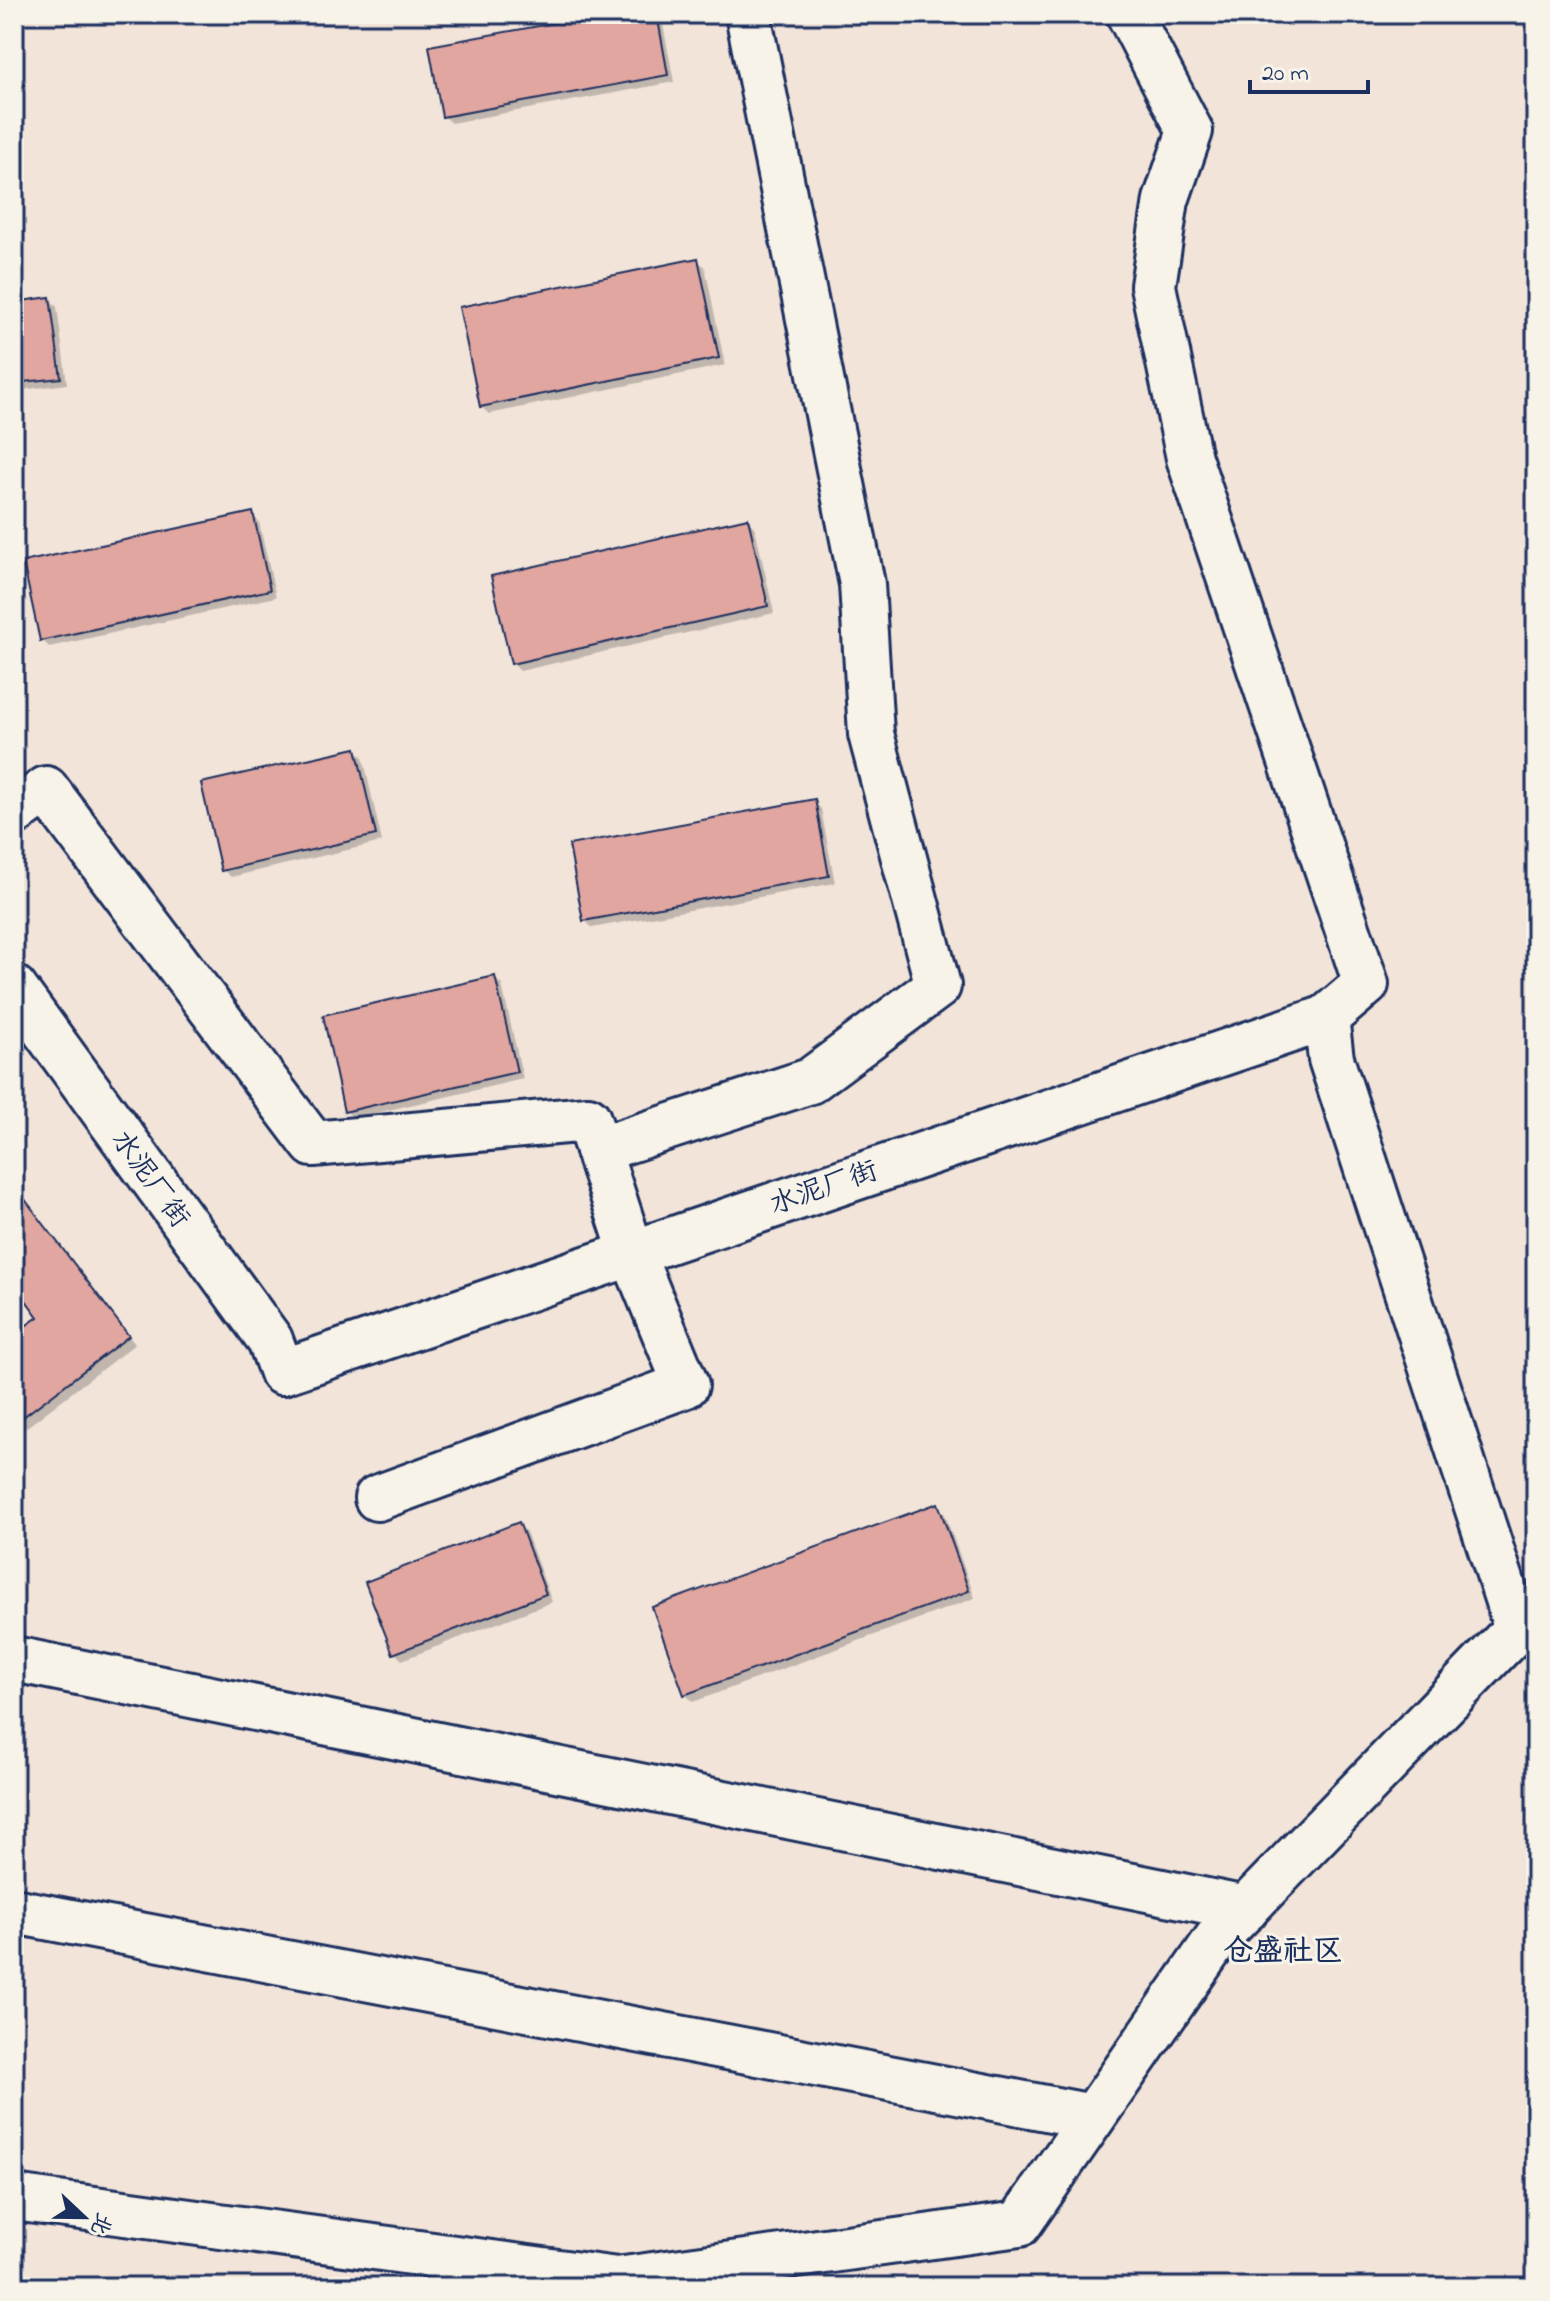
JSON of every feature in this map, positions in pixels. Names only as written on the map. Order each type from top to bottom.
[{"type":"street","points":[[598,1150],[810,1081],[938,986],[871,734],[862,584],[748,14]]},
{"type":"street","points":[[14,2198],[617,2280],[1019,2224],[1218,1937],[1517,1629],[1329,1038],[1366,984],[1189,458],[1153,286],[1166,200],[1190,131],[1129,14]]},
{"type":"street","points":[[14,813],[46,789],[313,1144],[588,1119],[631,1251],[686,1385],[377,1498]]},
{"type":"street","name":"水泥厂街","points":[[14,988],[270,1340],[282,1372]]},
{"type":"street","name":"水泥厂街","points":[[14,1028],[253,1351],[282,1372]]},
{"type":"street","name":"水泥厂街","points":[[282,1372],[631,1251],[1329,1038]]},
{"type":"street","points":[[14,1659],[1246,1909]]},
{"type":"street","points":[[14,1911],[1093,2117]]},
{"type":"building","points":[[604,14],[657,14],[668,75],[442,117],[429,46]]},
{"type":"building","points":[[698,258],[719,358],[480,407],[459,307]]},
{"type":"building","points":[[50,297],[61,378],[14,383],[14,302]]},
{"type":"building","points":[[253,512],[270,590],[40,641],[23,562]]},
{"type":"building","points":[[748,518],[768,606],[511,664],[491,576]]},
{"type":"building","points":[[356,748],[376,835],[221,871],[201,783]]},
{"type":"building","points":[[815,799],[829,876],[583,921],[569,845]]},
{"type":"building","points":[[495,976],[517,1072],[344,1112],[323,1015]]},
{"type":"building","points":[[14,1185],[129,1336],[14,1424],[14,1334],[38,1317],[14,1284]]},
{"type":"building","points":[[938,1503],[969,1591],[684,1695],[652,1607]]},
{"type":"building","points":[[519,1522],[546,1594],[393,1654],[365,1582]]},
{"type":"district","name":"仓盛社区","points":[[1283,1950]]}]
